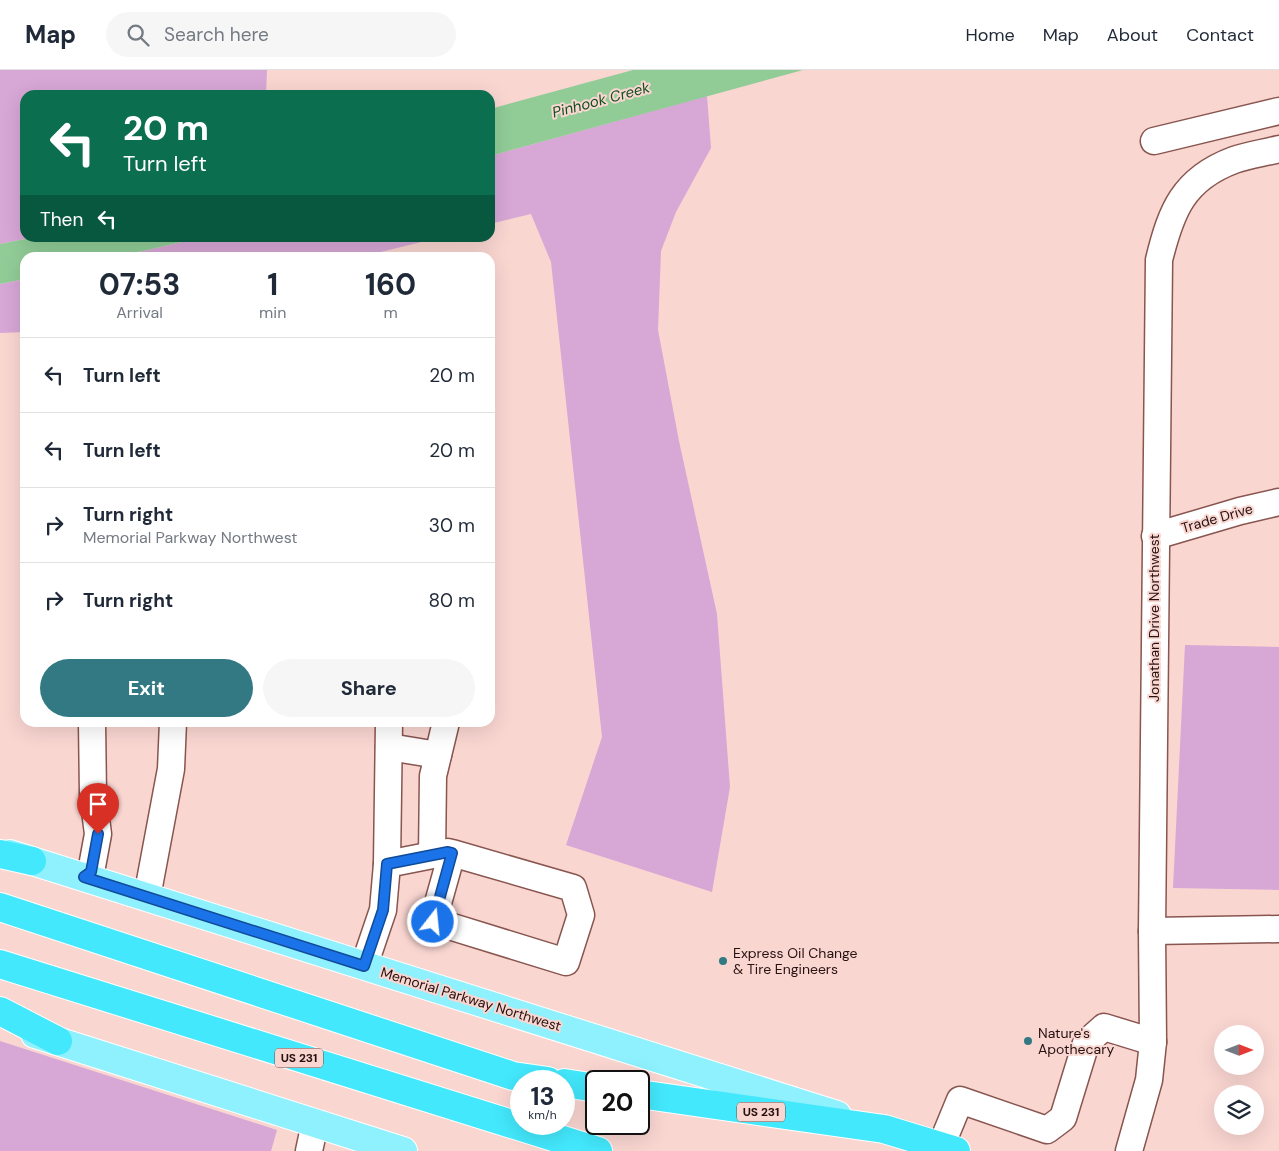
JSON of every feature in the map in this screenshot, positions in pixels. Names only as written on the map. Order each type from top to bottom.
[{"type":"highway","points":[[0,853],[32,860]]},
{"type":"highway","points":[[0,907],[510,1075]]},
{"type":"highway","name":"US 231","points":[[0,964],[598,1151]]},
{"type":"highway","points":[[0,1011],[58,1041]]},
{"type":"highway","name":"Memorial Parkway Northwest","points":[[650,1096],[884,1129],[949,1149]]},
{"type":"main road","name":"Memorial Parkway Northwest","points":[[32,860],[884,1129]]},
{"type":"main road","points":[[0,1023],[403,1151]]},
{"type":"street","points":[[1154,141],[1279,111]]},
{"type":"street","name":"Jonathan Drive Northwest","points":[[1129,1151],[1149,1080],[1153,1042],[1155,536],[1159,260],[1164,240],[1184,193],[1206,173],[1234,160],[1279,149]]},
{"type":"street","name":"Trade Drive","points":[[1155,536],[1240,511],[1279,502]]},
{"type":"street","points":[[84,877],[91,872],[98,834],[93,795],[92,727]]},
{"type":"street","points":[[147,897],[171,769],[174,727]]},
{"type":"street","points":[[387,864],[442,854],[573,888],[581,915],[566,962],[433,922],[442,854],[433,776],[445,727]]},
{"type":"street","points":[[364,966],[383,910],[387,864],[389,735],[438,755]]},
{"type":"street","points":[[1152,931],[1279,929]]},
{"type":"street","points":[[949,1149],[960,1100],[1046,1130],[1063,1118],[1086,1043],[1104,1027],[1153,1042]]},
{"type":"street","points":[[309,1151],[316,1123]]},
{"type":"shaded area","points":[[0,70],[267,70],[266,90],[20,90],[20,240],[0,244]]},
{"type":"shaded area","points":[[707,96],[711,148],[676,212],[661,251],[658,330],[679,441],[717,614],[730,787],[712,892],[566,845],[602,737],[551,262],[531,214],[495,223],[495,155]]},
{"type":"shaded area","points":[[182,242],[422,242],[381,252],[139,252]]},
{"type":"shaded area","points":[[20,280],[20,332],[0,333],[0,284]]},
{"type":"shaded area","points":[[1185,645],[1279,647],[1279,890],[1173,888]]},
{"type":"shaded area","points":[[0,1041],[277,1130],[271,1151],[0,1151]]},
{"type":"water","name":"Pinhook Creek","points":[[633,70],[803,70],[495,155],[495,108]]},
{"type":"water","points":[[20,240],[20,242],[182,242],[139,252],[20,252],[20,280],[0,284],[0,244]]},
{"type":"place","name":"Express Oil Change & Tire Engineers","points":[[723,961]]},
{"type":"place","name":"Nature's Apothecary","points":[[1028,1041]]},
{"type":"route","points":[[98,834],[91,872],[84,877],[364,966],[383,910],[387,864],[448,852],[452,853],[433,922]]}]
